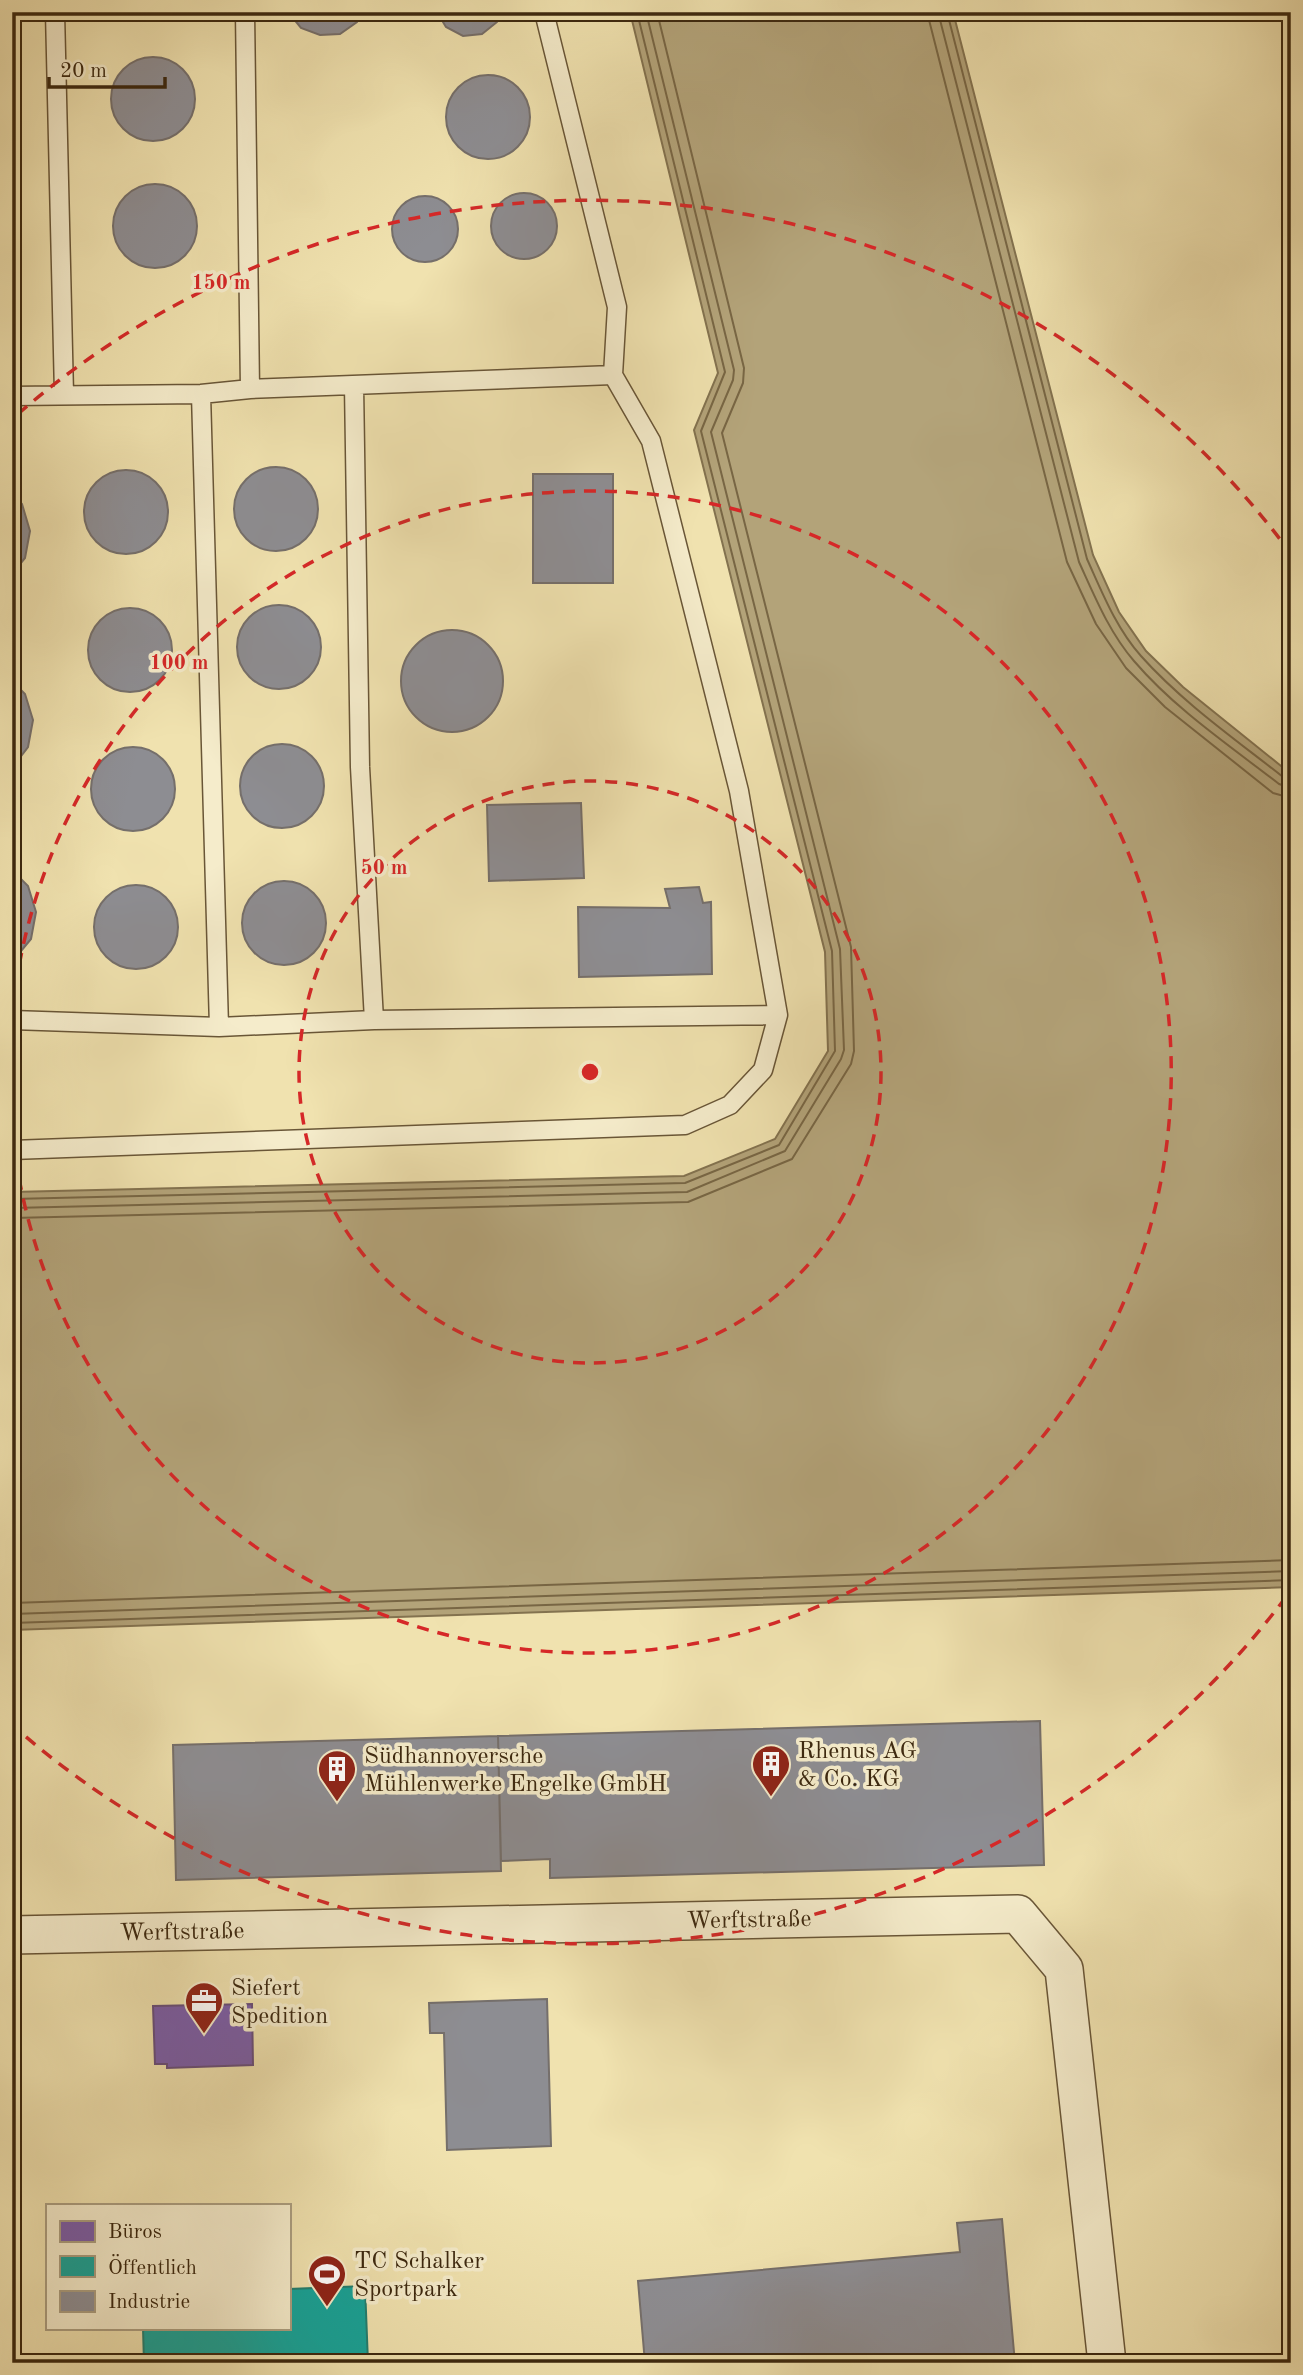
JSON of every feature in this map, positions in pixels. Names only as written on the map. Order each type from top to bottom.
[{"type":"street","name":"Werftstraße","points":[[12,1935],[1018,1914],[1064,1969],[1107,2363]]},
{"type":"lane","points":[[55,12],[64,394]]},
{"type":"lane","points":[[245,12],[250,389]]},
{"type":"lane","points":[[12,1150],[685,1125],[730,1105],[763,1070],[778,1015],[739,791],[651,441],[613,375],[617,307],[544,12]]},
{"type":"lane","points":[[12,396],[201,394],[250,389],[613,375]]},
{"type":"lane","points":[[354,386],[360,767],[374,1020]]},
{"type":"lane","points":[[201,394],[219,1027]]},
{"type":"lane","points":[[12,1020],[219,1027],[374,1020],[778,1015]]},
{"type":"water","points":[[630,12],[953,12],[1093,555],[1119,612],[1146,651],[1183,687],[1291,774],[1291,1587],[12,1630],[12,1192],[684,1176],[775,1139],[828,1051],[825,952],[694,430],[718,373]]},
{"type":"building: Büros","name":"Siefert Spedition","points":[[252,2004],[253,2065],[167,2068],[167,2064],[155,2064],[153,2006]]},
{"type":"building: Öffentlich","name":"TC Schalker Sportpark","points":[[365,2286],[368,2363],[144,2363],[143,2330],[290,2330],[290,2289]]},
{"type":"building: Industrie","points":[[288,12],[363,12],[357,22],[340,34],[320,35],[301,28]]},
{"type":"building: Industrie","points":[[437,12],[500,12],[497,22],[482,34],[463,36],[446,27]]},
{"type":"building: Industrie","points":[[153,57],[169,60],[188,76],[195,99],[192,115],[176,134],[153,141],[137,138],[118,122],[111,99],[114,83],[130,64]]},
{"type":"building: Industrie","points":[[488,75],[504,78],[518,87],[527,101],[530,117],[527,133],[518,147],[504,156],[488,159],[472,156],[458,147],[449,133],[446,117],[449,101],[458,87],[472,78]]},
{"type":"building: Industrie","points":[[12,88],[18,100],[18,121],[12,130]]},
{"type":"building: Industrie","points":[[155,184],[171,187],[185,196],[194,210],[197,226],[194,242],[185,256],[171,265],[155,268],[139,265],[125,256],[116,242],[113,226],[116,210],[125,196],[139,187]]},
{"type":"building: Industrie","points":[[517,193],[531,193],[543,198],[552,207],[557,226],[555,239],[548,250],[531,259],[517,259],[505,254],[496,245],[491,233],[491,219],[496,207],[505,198]]},
{"type":"building: Industrie","points":[[418,196],[432,196],[444,201],[453,210],[458,229],[456,242],[449,253],[432,262],[418,262],[406,257],[397,248],[392,236],[392,222],[397,210],[406,201]]},
{"type":"building: Industrie","points":[[12,207],[20,223],[20,243],[12,257]]},
{"type":"building: Industrie","points":[[276,467],[292,470],[306,479],[315,493],[318,509],[315,525],[306,539],[292,548],[276,551],[260,548],[246,539],[237,525],[234,509],[237,493],[246,479],[260,470]]},
{"type":"building: Industrie","points":[[126,470],[142,473],[156,482],[165,496],[168,512],[165,528],[156,542],[142,551],[126,554],[110,551],[96,542],[87,528],[84,512],[87,496],[96,482],[110,473]]},
{"type":"building: Industrie","points":[[533,474],[613,474],[613,583],[533,583]]},
{"type":"building: Industrie","points":[[12,494],[22,504],[30,531],[25,558],[12,574]]},
{"type":"building: Industrie","points":[[279,605],[295,608],[314,624],[321,647],[318,663],[302,682],[279,689],[263,686],[244,670],[237,647],[240,631],[256,612]]},
{"type":"building: Industrie","points":[[130,608],[146,611],[160,620],[169,634],[172,650],[169,666],[160,680],[146,689],[130,692],[114,689],[100,680],[91,666],[88,650],[91,634],[100,620],[114,611]]},
{"type":"building: Industrie","points":[[452,630],[471,634],[488,645],[499,662],[503,681],[499,700],[488,717],[471,728],[452,732],[433,728],[416,717],[405,700],[401,681],[405,662],[416,645],[433,634]]},
{"type":"building: Industrie","points":[[12,681],[25,694],[33,720],[28,747],[12,768]]},
{"type":"building: Industrie","points":[[282,744],[298,747],[312,756],[321,770],[324,786],[321,802],[312,816],[298,825],[282,828],[266,825],[252,816],[243,802],[240,786],[243,770],[252,756],[266,747]]},
{"type":"building: Industrie","points":[[133,747],[149,750],[168,766],[175,789],[172,805],[156,824],[133,831],[117,828],[98,812],[91,789],[94,773],[110,754]]},
{"type":"building: Industrie","points":[[581,803],[584,878],[489,881],[487,805]]},
{"type":"building: Industrie","points":[[12,870],[28,886],[36,912],[31,939],[12,962]]},
{"type":"building: Industrie","points":[[284,881],[300,884],[314,893],[323,907],[326,923],[323,939],[314,953],[300,962],[284,965],[268,962],[254,953],[245,939],[242,923],[245,907],[254,893],[268,884]]},
{"type":"building: Industrie","points":[[136,885],[152,888],[166,897],[175,911],[178,927],[175,943],[166,957],[152,966],[136,969],[120,966],[106,957],[97,943],[94,927],[97,911],[106,897],[120,888]]},
{"type":"building: Industrie","points":[[699,887],[703,903],[711,902],[712,974],[579,977],[578,907],[670,908],[665,889]]},
{"type":"building: Industrie","name":"Rhenus AG & Co. KG","points":[[1040,1721],[1044,1865],[550,1878],[550,1859],[501,1861],[498,1736]]},
{"type":"building: Industrie","name":"Südhannoversche Mühlenwerke Engelke GmbH","points":[[498,1736],[501,1871],[176,1880],[173,1745]]},
{"type":"building: Industrie","points":[[547,1999],[551,2146],[447,2150],[444,2033],[430,2033],[429,2003]]},
{"type":"building: Industrie","points":[[1002,2219],[1015,2363],[645,2363],[638,2281],[960,2252],[957,2223]]},
{"type":"place","name":"Rhenus AG & Co. KG","points":[[771,1798]]},
{"type":"place","name":"Südhannoversche Mühlenwerke Engelke GmbH","points":[[337,1803]]},
{"type":"place","name":"Siefert Spedition","points":[[204,2035]]},
{"type":"place","name":"TC Schalker Sportpark","points":[[327,2308]]}]
